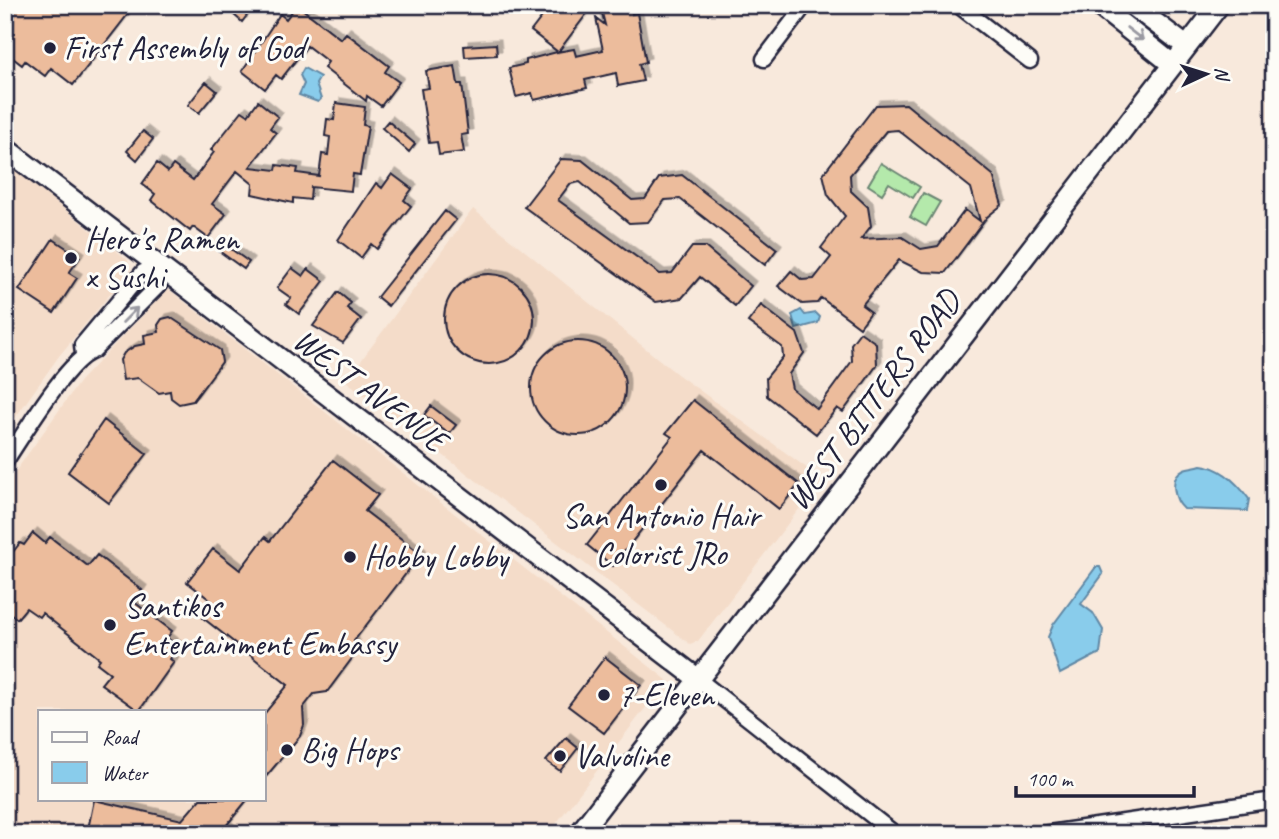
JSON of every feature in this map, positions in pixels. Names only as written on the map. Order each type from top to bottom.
[{"type":"main road","points":[[1098,5],[1172,64]]},
{"type":"main road","points":[[1132,5],[1186,46]]},
{"type":"main road","name":"WEST BITTERS ROAD","points":[[579,834],[1219,5]]},
{"type":"main road","name":"WEST AVENUE","points":[[5,148],[161,265],[302,378],[698,680]]},
{"type":"street","points":[[764,59],[805,5]]},
{"type":"street","points":[[958,5],[1030,61]]},
{"type":"street","points":[[5,462],[52,392],[83,355],[93,351],[159,285],[161,265]]},
{"type":"street","points":[[698,680],[895,834]]},
{"type":"street","points":[[1042,834],[1274,800]]},
{"type":"shaded area","points":[[5,162],[128,260],[130,270],[59,356],[5,432]]},
{"type":"shaded area","points":[[473,209],[677,374],[822,479],[698,641],[690,644],[346,381]]},
{"type":"shaded area","points":[[168,289],[667,680],[548,834],[5,834],[5,486],[80,381]]},
{"type":"green space","points":[[881,163],[920,187],[913,198],[889,183],[882,194],[868,185]]},
{"type":"green space","points":[[923,193],[940,202],[926,226],[910,217]]},
{"type":"water","points":[[304,68],[320,77],[316,84],[321,99],[318,102],[299,95],[304,84],[300,75]]},
{"type":"water","points":[[801,310],[805,315],[816,313],[820,317],[818,323],[796,329],[792,315]]},
{"type":"water","points":[[1201,465],[1215,469],[1234,482],[1249,499],[1247,511],[1184,509],[1175,494],[1176,477],[1184,469]]},
{"type":"water","points":[[1096,567],[1100,567],[1103,574],[1081,604],[1093,613],[1103,630],[1100,653],[1060,674],[1048,637],[1053,625]]},
{"type":"building","name":"First Assembly of God","points":[[5,5],[135,5],[73,85],[51,68],[45,76],[25,61],[22,65],[5,52]]},
{"type":"building","points":[[239,5],[255,5],[242,22],[233,14]]},
{"type":"building","points":[[297,5],[341,39],[346,33],[389,66],[385,72],[399,82],[381,106],[367,96],[366,101],[324,68],[328,62],[307,46],[281,79],[276,75],[265,89],[242,71],[280,14],[286,19]]},
{"type":"building","points":[[551,5],[579,5],[588,12],[558,52],[531,31]]},
{"type":"building","points":[[600,5],[631,5],[632,14],[637,13],[646,62],[639,64],[643,81],[618,86],[616,73],[585,80],[587,88],[534,100],[532,93],[516,97],[509,68],[526,64],[526,60],[557,52],[574,49],[576,56],[603,50],[596,18],[605,25]]},
{"type":"building","points":[[496,44],[497,55],[465,57],[464,46]]},
{"type":"building","points":[[455,66],[458,84],[462,84],[468,134],[461,135],[464,152],[439,155],[437,142],[429,143],[421,89],[429,88],[426,71]]},
{"type":"building","points":[[206,82],[217,91],[199,113],[188,105]]},
{"type":"building","points":[[258,101],[278,117],[270,128],[276,133],[250,167],[276,170],[277,165],[298,168],[297,173],[319,176],[322,154],[328,155],[330,137],[325,136],[327,119],[334,120],[336,103],[365,107],[363,125],[368,126],[360,175],[353,174],[351,191],[311,187],[310,200],[293,198],[293,203],[252,194],[253,184],[237,171],[212,204],[226,214],[208,238],[193,227],[190,231],[151,200],[155,194],[142,184],[157,163],[168,172],[173,165],[193,180],[214,152],[211,150],[242,111],[248,115]]},
{"type":"building","points":[[906,104],[993,175],[1002,205],[987,217],[945,273],[923,272],[899,260],[862,305],[871,312],[860,327],[821,298],[817,303],[802,304],[778,286],[791,271],[802,280],[814,279],[831,257],[821,248],[845,216],[828,195],[823,174],[876,105]],"holes":[[[898,130],[971,188],[980,221],[965,210],[938,246],[921,249],[902,237],[861,239],[871,226],[868,207],[851,191],[850,175],[886,131]]]},
{"type":"building","points":[[388,121],[415,144],[409,152],[382,128]]},
{"type":"building","points":[[143,131],[153,139],[137,160],[127,151]]},
{"type":"building","points":[[561,159],[582,160],[632,200],[645,199],[659,178],[682,175],[777,249],[765,265],[680,199],[665,200],[648,222],[629,223],[580,182],[570,184],[558,200],[660,274],[672,273],[692,247],[705,247],[751,286],[735,306],[700,277],[682,298],[656,302],[524,207]]},
{"type":"building","points":[[392,174],[412,189],[404,200],[411,206],[377,249],[371,244],[361,258],[338,240],[376,183],[382,188]]},
{"type":"building","points":[[445,211],[456,220],[388,306],[377,297]]},
{"type":"building","points":[[53,239],[80,257],[69,273],[77,278],[54,313],[19,290]]},
{"type":"building","points":[[224,244],[249,262],[244,269],[219,251]]},
{"type":"building","points":[[292,268],[303,276],[308,269],[324,281],[299,314],[286,304],[291,298],[277,288]]},
{"type":"building","points":[[489,274],[506,278],[521,287],[530,302],[534,319],[530,336],[521,351],[506,360],[489,364],[472,360],[457,351],[448,336],[444,319],[448,302],[457,287],[472,278]]},
{"type":"building","points":[[338,292],[351,303],[347,308],[361,319],[343,343],[313,326]]},
{"type":"building","points":[[761,305],[797,333],[804,353],[789,374],[792,389],[817,409],[852,361],[851,344],[860,332],[876,343],[877,365],[843,412],[837,408],[816,434],[767,396],[766,378],[783,357],[782,347],[748,322]]},
{"type":"building","points":[[170,317],[220,350],[222,362],[193,401],[179,404],[171,398],[170,391],[159,393],[138,378],[123,380],[120,360],[124,353],[135,346],[145,344],[144,335],[159,332],[158,325],[162,319]]},
{"type":"building","points":[[578,341],[596,345],[611,355],[621,370],[625,388],[621,406],[611,421],[596,431],[578,435],[560,431],[545,421],[535,406],[531,388],[535,370],[545,355],[560,345]]},
{"type":"building","points":[[693,400],[799,484],[779,509],[704,450],[613,566],[587,545],[672,437],[666,433]]},
{"type":"building","points":[[431,406],[456,425],[449,434],[424,415]]},
{"type":"building","points":[[104,420],[147,454],[109,503],[68,472]]},
{"type":"building","points":[[333,460],[378,495],[365,511],[421,554],[354,641],[356,653],[327,692],[314,694],[303,708],[304,725],[300,736],[266,777],[266,712],[288,685],[203,618],[214,603],[187,582],[213,549],[240,570],[265,537],[270,541]]},
{"type":"building","name":"Santikos Entertainment Embassy","points":[[33,533],[45,543],[50,537],[88,566],[97,555],[142,590],[134,602],[172,631],[167,638],[179,647],[170,659],[174,662],[140,710],[101,684],[110,673],[97,663],[100,659],[42,613],[39,617],[26,608],[17,619],[5,609],[5,562],[20,543],[24,545]]},
{"type":"building","name":"7-Eleven","points":[[605,657],[641,685],[604,733],[568,706]]},
{"type":"building","name":"Valvoline","points":[[566,738],[578,748],[560,771],[546,761]]},
{"type":"building","points":[[94,800],[182,820],[199,800],[247,800],[226,826],[235,834],[87,834]]},
{"type":"place","name":"First Assembly of God","points":[[50,48]]},
{"type":"place","name":"Hero's Ramen x Sushi","points":[[71,258]]},
{"type":"place","name":"San Antonio Hair Colorist JRo","points":[[661,485]]},
{"type":"place","name":"Hobby Lobby","points":[[350,557]]},
{"type":"place","name":"Santikos Entertainment Embassy","points":[[110,625]]},
{"type":"place","name":"7-Eleven","points":[[604,695]]},
{"type":"place","name":"Big Hops","points":[[287,750]]},
{"type":"place","name":"Valvoline","points":[[560,756]]}]
